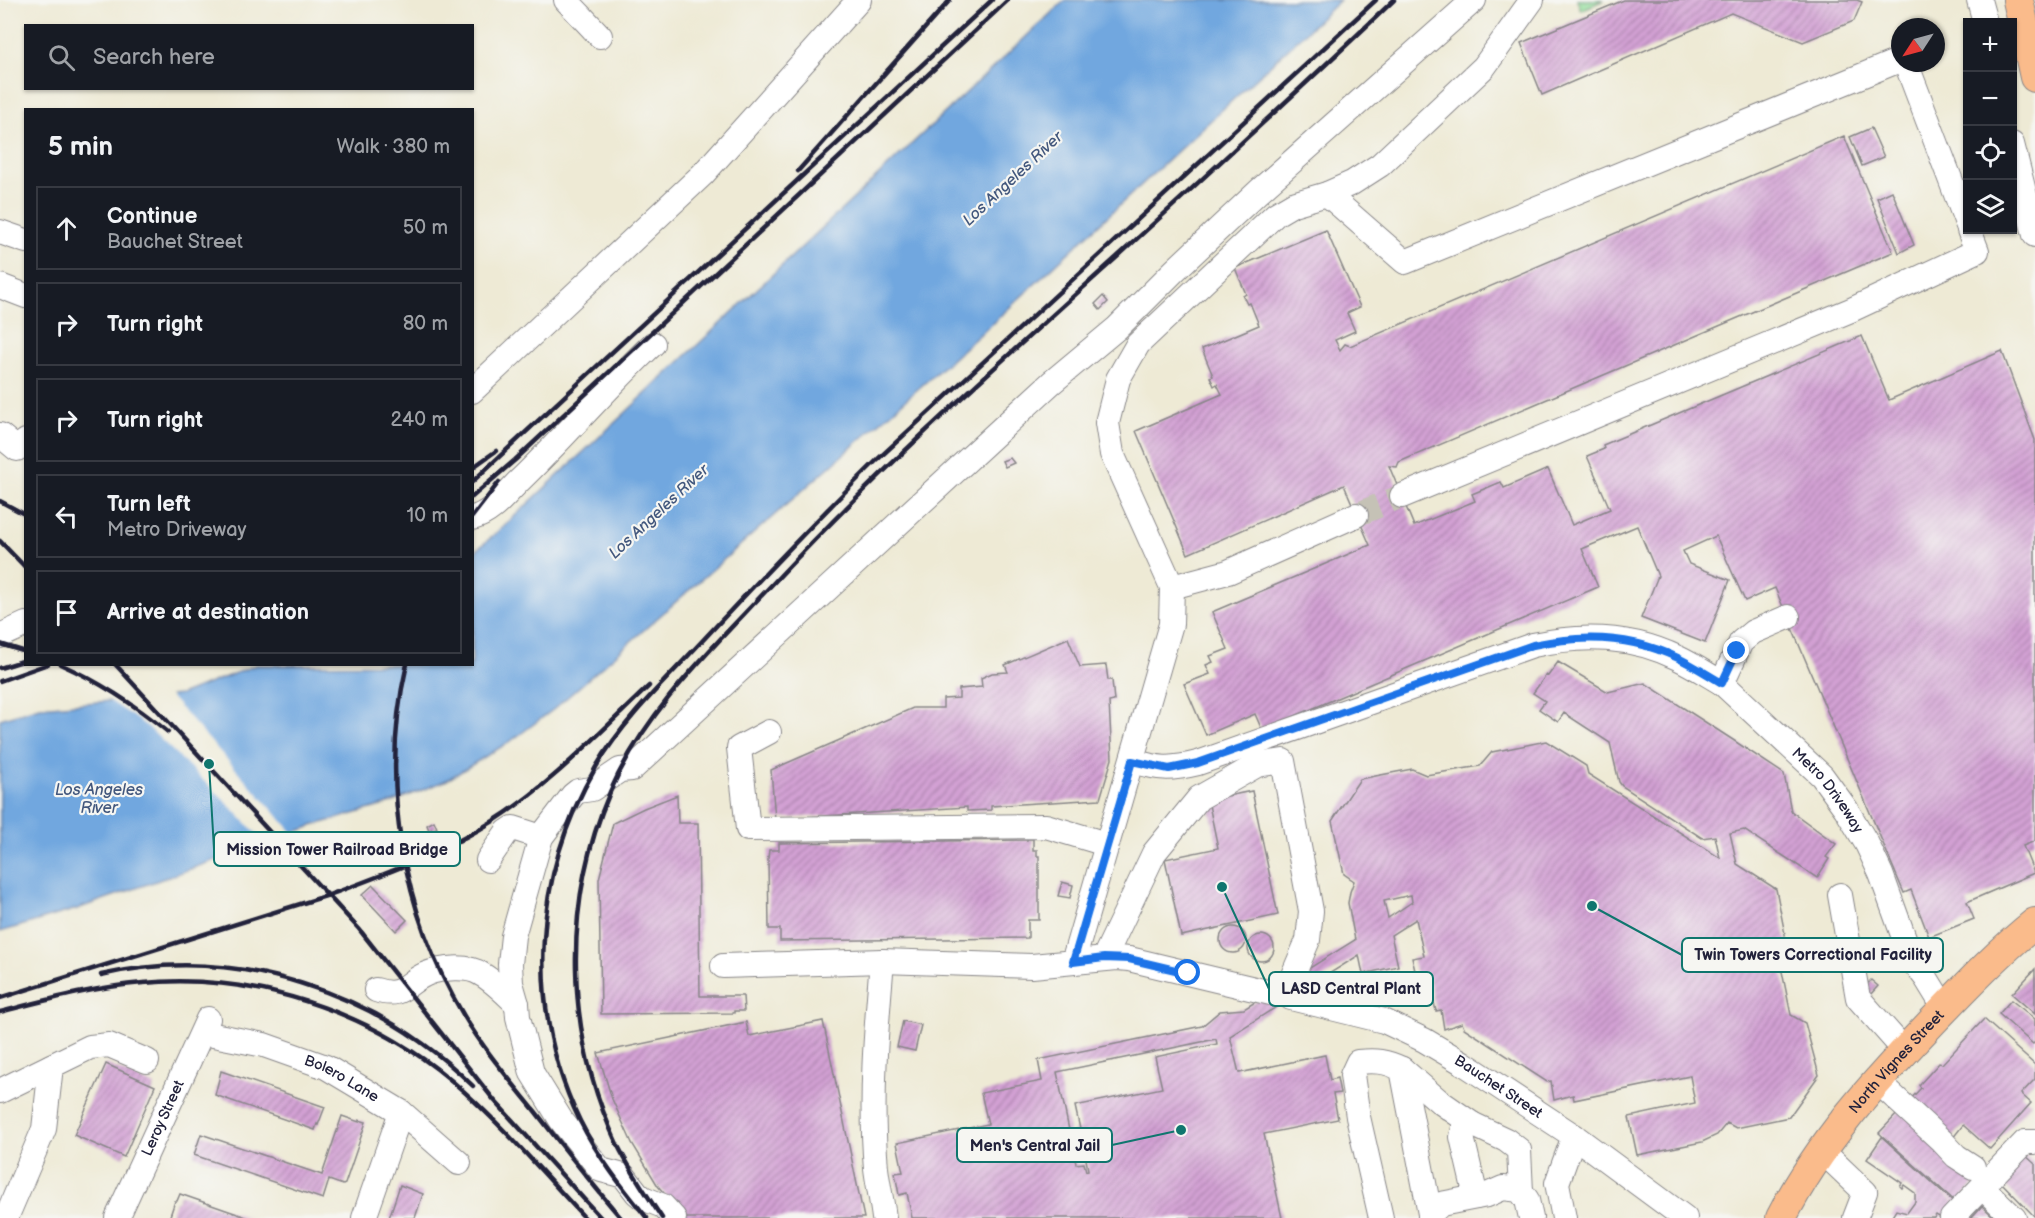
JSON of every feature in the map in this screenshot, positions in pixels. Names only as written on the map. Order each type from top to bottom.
[{"type":"main road","points":[[2018,0],[2035,77]]},
{"type":"main road","name":"North Vignes Street","points":[[1781,1218],[1835,1131],[1877,1081],[1997,956],[2034,925]]},
{"type":"street","points":[[566,0],[600,36]]},
{"type":"street","points":[[474,390],[703,174],[859,0]]},
{"type":"street","points":[[674,1218],[663,1206],[637,1193],[624,1176],[601,1170],[561,1120],[532,1073],[518,1017],[511,974],[513,936],[541,837],[578,791],[592,789],[620,770],[632,769],[1051,383],[1117,328],[1259,191],[1474,0]]},
{"type":"street","points":[[1061,964],[1106,844],[1171,624],[1172,587],[1112,454],[1107,423],[1118,379],[1138,344],[1276,214],[1293,204],[1327,194],[1352,183],[1380,165],[1484,67],[1532,0]]},
{"type":"street","points":[[1979,0],[1983,18]]},
{"type":"street","points":[[1327,194],[1405,262],[1891,64]]},
{"type":"street","points":[[1909,72],[1963,215]]},
{"type":"street","points":[[2017,161],[2035,235]]},
{"type":"street","points":[[0,232],[24,240]]},
{"type":"street","points":[[1402,496],[1851,310],[1977,251],[1970,234]]},
{"type":"street","points":[[0,286],[24,295]]},
{"type":"street","points":[[474,518],[483,516],[527,474],[653,344]]},
{"type":"street","points":[[1172,587],[1228,572],[1356,515]]},
{"type":"street","points":[[1722,683],[1742,642],[1753,632],[1788,617]]},
{"type":"street","points":[[0,636],[24,625]]},
{"type":"street","name":"Metro Driveway","points":[[1132,761],[1169,769],[1198,763],[1533,645],[1581,637],[1642,645],[1677,658],[1722,683],[1822,776],[1857,826],[1881,874],[1912,960],[1945,1009]]},
{"type":"street","points":[[769,732],[739,748],[748,829],[1046,826],[1106,844]]},
{"type":"street","points":[[1104,958],[1154,853],[1199,798],[1257,765],[1283,761],[1311,911],[1308,940],[1284,990]]},
{"type":"street","points":[[488,860],[507,832],[513,828],[517,827],[541,837]]},
{"type":"street","points":[[1840,895],[1858,998],[1905,1051]]},
{"type":"street","name":"Bauchet Street","points":[[723,966],[882,961],[1061,964],[1104,958],[1129,959],[1284,990],[1384,1021],[1425,1040],[1574,1136],[1685,1218]]},
{"type":"street","points":[[882,961],[875,1036],[874,1120],[876,1170],[884,1218]]},
{"type":"street","points":[[376,990],[397,993],[429,973],[451,969],[466,970],[480,972],[517,1004]]},
{"type":"street","name":"Bolero Lane","points":[[206,1026],[326,1067],[401,1112],[459,1163]]},
{"type":"street","name":"Leroy Street","points":[[117,1218],[206,1026]]},
{"type":"street","points":[[0,1091],[90,1047],[109,1045],[147,1061]]},
{"type":"street","points":[[1381,1218],[1352,1075],[1358,1062],[1386,1061],[1402,1069],[1439,1101],[1472,1124],[1506,1140],[1519,1150],[1521,1192]]},
{"type":"street","points":[[6,1218],[44,1129],[51,1066]]},
{"type":"street","points":[[1402,1069],[1430,1216]]},
{"type":"street","points":[[1877,1081],[1942,1140],[2014,1218]]},
{"type":"street","points":[[364,1218],[401,1112]]},
{"type":"street","points":[[1472,1124],[1464,1127],[1462,1137],[1476,1197]]},
{"type":"street","points":[[1564,1218],[1557,1183],[1574,1136]]},
{"type":"street","points":[[1952,1218],[1978,1177],[2025,1142],[2035,1142]]},
{"type":"street","points":[[1822,1150],[1865,1192],[1855,1218]]},
{"type":"street","points":[[1562,1166],[1574,1183],[1579,1218]]},
{"type":"street","points":[[1430,1216],[1441,1204],[1476,1197],[1503,1188],[1520,1190],[1527,1200],[1531,1218]]},
{"type":"green space","points":[[1577,0],[1604,0],[1581,10]]},
{"type":"water","name":"Los Angeles River","points":[[1065,0],[1340,0],[994,322],[554,709],[511,741],[447,780],[388,804],[315,825],[77,909],[0,932],[0,719],[39,707],[180,695],[253,666],[474,666],[474,552]]},
{"type":"pier","points":[[167,693],[295,835],[268,845],[148,727],[106,698]]},
{"type":"building","points":[[1624,0],[1857,0],[1862,2],[1854,21],[1803,42],[1731,13],[1542,95],[1521,43]]},
{"type":"building","points":[[1871,128],[1884,157],[1862,166],[1850,137]]},
{"type":"building","points":[[1844,136],[1893,252],[1399,462],[1397,467],[1389,466],[1414,526],[1475,501],[1472,494],[1501,482],[1504,488],[1548,469],[1572,525],[1610,509],[1587,456],[1604,449],[1603,445],[1862,336],[1889,400],[2002,351],[2035,440],[2035,841],[2023,846],[2034,873],[1967,902],[1974,919],[1929,937],[1911,890],[1904,893],[1775,588],[1745,601],[1716,536],[1683,551],[1689,564],[1730,580],[1705,643],[1641,618],[1658,576],[1637,526],[1582,549],[1598,587],[1262,730],[1255,714],[1206,735],[1184,684],[1210,674],[1206,665],[1213,662],[1210,656],[1228,649],[1212,612],[1370,545],[1344,485],[1188,554],[1136,431],[1222,394],[1217,384],[1214,386],[1210,377],[1213,376],[1202,349],[1259,325],[1250,303],[1247,304],[1243,296],[1246,294],[1235,268],[1326,230],[1360,307],[1347,313],[1355,331],[1335,340],[1340,350],[1345,344],[1350,346]]},
{"type":"building","points":[[1892,191],[1914,245],[1899,253],[1877,198]]},
{"type":"building","points":[[1103,296],[1108,302],[1100,310],[1095,304]]},
{"type":"building","points":[[1010,458],[1014,463],[1005,467],[1002,461]]},
{"type":"building","points":[[1068,638],[1080,667],[1106,665],[1108,680],[1112,680],[1114,701],[1109,702],[1112,759],[1100,799],[991,806],[991,810],[967,811],[967,807],[775,819],[771,770],[913,708],[943,708],[943,699],[959,698],[959,689],[982,687],[981,678],[992,673],[1008,672],[1005,665]]},
{"type":"building","points":[[1558,662],[1608,692],[1645,683],[1784,774],[1791,811],[1836,844],[1826,857],[1829,859],[1817,878],[1744,830],[1730,833],[1737,864],[1776,889],[1787,944],[1779,957],[1791,1015],[1805,1023],[1819,1075],[1789,1117],[1736,1128],[1727,1123],[1717,1135],[1702,1142],[1637,1155],[1629,1117],[1695,1103],[1690,1076],[1574,1100],[1573,1095],[1554,1100],[1551,1081],[1547,1082],[1464,1028],[1462,1023],[1444,1029],[1441,1010],[1436,1011],[1427,973],[1416,975],[1412,958],[1424,956],[1416,919],[1391,935],[1398,966],[1363,974],[1359,955],[1230,1036],[1239,1073],[1325,1055],[1330,1080],[1337,1078],[1340,1093],[1333,1094],[1338,1119],[1264,1134],[1282,1218],[912,1218],[907,1193],[899,1195],[895,1173],[903,1172],[897,1143],[988,1124],[981,1093],[1042,1081],[1038,1060],[1202,1026],[1220,1011],[1244,1009],[1355,940],[1348,903],[1354,881],[1344,874],[1332,821],[1360,779],[1412,769],[1426,775],[1480,766],[1492,752],[1546,741],[1586,766],[1588,774],[1720,858],[1715,836],[1702,838],[1622,786],[1619,782],[1610,743],[1564,713],[1558,722],[1539,709],[1545,701],[1533,693],[1546,675],[1548,676]],"holes":[[[1411,895],[1412,902],[1388,918],[1384,901]],[[1216,1039],[1217,1044],[1155,1057],[1162,1088],[1075,1106],[1080,1129],[1073,1130],[1077,1149],[1084,1148],[1088,1170],[1086,1171],[1084,1163],[1076,1164],[1057,1072]]]},
{"type":"building","points":[[1252,791],[1278,915],[1181,936],[1165,859],[1218,848],[1208,800]]},
{"type":"building","points":[[677,795],[678,823],[698,823],[700,996],[743,996],[744,1011],[601,1014],[599,879],[613,823]]},
{"type":"building","points":[[434,821],[437,828],[429,830],[427,825]]},
{"type":"building","points":[[1033,839],[1033,850],[1037,850],[1037,856],[1039,856],[1039,920],[1028,920],[1028,938],[780,941],[780,929],[769,929],[768,858],[769,850],[779,850],[779,843]]},
{"type":"building","points":[[1062,882],[1073,885],[1070,898],[1058,896]]},
{"type":"building","points":[[373,885],[407,920],[396,931],[362,895]]},
{"type":"building","points":[[1233,927],[1242,931],[1246,940],[1242,949],[1233,953],[1224,949],[1220,940],[1224,931]]},
{"type":"building","points":[[1261,935],[1270,939],[1274,948],[1270,957],[1261,961],[1252,957],[1248,948],[1252,939]]},
{"type":"building","points":[[2035,969],[2035,1014],[2012,994]]},
{"type":"building","points":[[1871,980],[1878,986],[1870,995],[1863,989]]},
{"type":"building","points":[[2011,1000],[2035,1019],[2035,1042],[2033,1044],[1999,1014]]},
{"type":"building","points":[[1984,1019],[2035,1065],[2035,1079],[2021,1094],[2031,1103],[1990,1149],[1963,1125],[1949,1143],[1905,1105],[1939,1063],[1942,1064]]},
{"type":"building","points":[[823,1021],[864,1218],[685,1218],[658,1186],[632,1143],[612,1099],[598,1053],[746,1022],[749,1036]]},
{"type":"building","points":[[903,1021],[921,1025],[915,1051],[897,1047]]},
{"type":"building","points":[[106,1064],[155,1086],[124,1157],[74,1135]]},
{"type":"building","points":[[221,1071],[325,1107],[318,1125],[315,1130],[215,1095]]},
{"type":"building","points":[[1900,1111],[1978,1181],[1957,1203],[1879,1133]]},
{"type":"building","points":[[342,1116],[366,1122],[345,1184],[329,1180],[323,1199],[194,1155],[201,1134],[322,1175]]},
{"type":"building","points":[[1882,1137],[1956,1204],[1941,1218],[1936,1215],[1934,1218],[1891,1218],[1896,1210],[1907,1213],[1915,1202],[1915,1193],[1904,1185],[1902,1188],[1900,1186],[1902,1183],[1867,1159]]},
{"type":"building","points":[[2023,1153],[2035,1164],[2035,1217],[1998,1179]]},
{"type":"building","points":[[400,1185],[423,1194],[415,1218],[389,1218]]},
{"type":"building","points":[[180,1194],[249,1218],[173,1218],[170,1216]]},
{"type":"building","points":[[1982,1206],[1995,1218],[1971,1218]]},
{"type":"tunnel","points":[[1356,515],[1402,496]]},
{"type":"railway","points":[[798,171],[950,0]]},
{"type":"railway","points":[[474,480],[992,0]]},
{"type":"railway","points":[[474,495],[515,460],[1008,0]]},
{"type":"railway","points":[[647,1218],[603,1159],[580,1121],[562,1078],[550,1033],[544,988],[544,942],[549,897],[559,852],[575,809],[596,767],[607,749],[646,700],[878,459],[1376,0]]},
{"type":"railway","points":[[662,1218],[638,1182],[617,1144],[600,1102],[587,1058],[579,1014],[576,969],[577,924],[584,879],[594,835],[610,792],[625,761],[663,704],[685,678],[779,577],[861,494],[945,413],[1222,161],[1394,0]]},
{"type":"railway","points":[[474,467],[496,451]]},
{"type":"railway","points":[[474,514],[499,482]]},
{"type":"railway","points":[[0,501],[24,514]]},
{"type":"railway","points":[[0,541],[24,566]]},
{"type":"railway","points":[[0,644],[24,651]]},
{"type":"railway","points":[[0,668],[24,661]]},
{"type":"railway","points":[[0,681],[42,666]]},
{"type":"railway","points":[[64,666],[116,694],[168,732]]},
{"type":"railway","points":[[117,666],[359,929],[494,1100],[601,1218]]},
{"type":"railway","points":[[407,666],[399,709],[395,754],[396,800],[411,890],[425,934],[443,976],[480,1041],[621,1218]]},
{"type":"railway","points":[[0,998],[329,895],[392,871],[455,843],[495,820],[536,790],[575,757],[649,686]]},
{"type":"railway","points":[[101,975],[151,967],[202,966],[252,971],[301,983],[348,1001],[393,1024],[435,1053],[473,1086]]},
{"type":"railway","points":[[0,1012],[71,994],[143,983],[184,981],[225,984],[267,991],[307,1002],[346,1016],[384,1034],[419,1056],[452,1081],[504,1130],[585,1218]]},
{"type":"place","name":"Mission Tower Railroad Bridge","points":[[209,764]]},
{"type":"place","name":"LASD Central Plant","points":[[1222,887]]},
{"type":"place","name":"Twin Towers Correctional Facility","points":[[1592,906]]},
{"type":"place","name":"Men's Central Jail","points":[[1181,1130]]},
{"type":"route","points":[[1188,973],[1129,959],[1104,958],[1073,962],[1132,761],[1161,769],[1198,763],[1533,645],[1556,640],[1581,637],[1642,645],[1677,658],[1722,683],[1737,651]]}]
